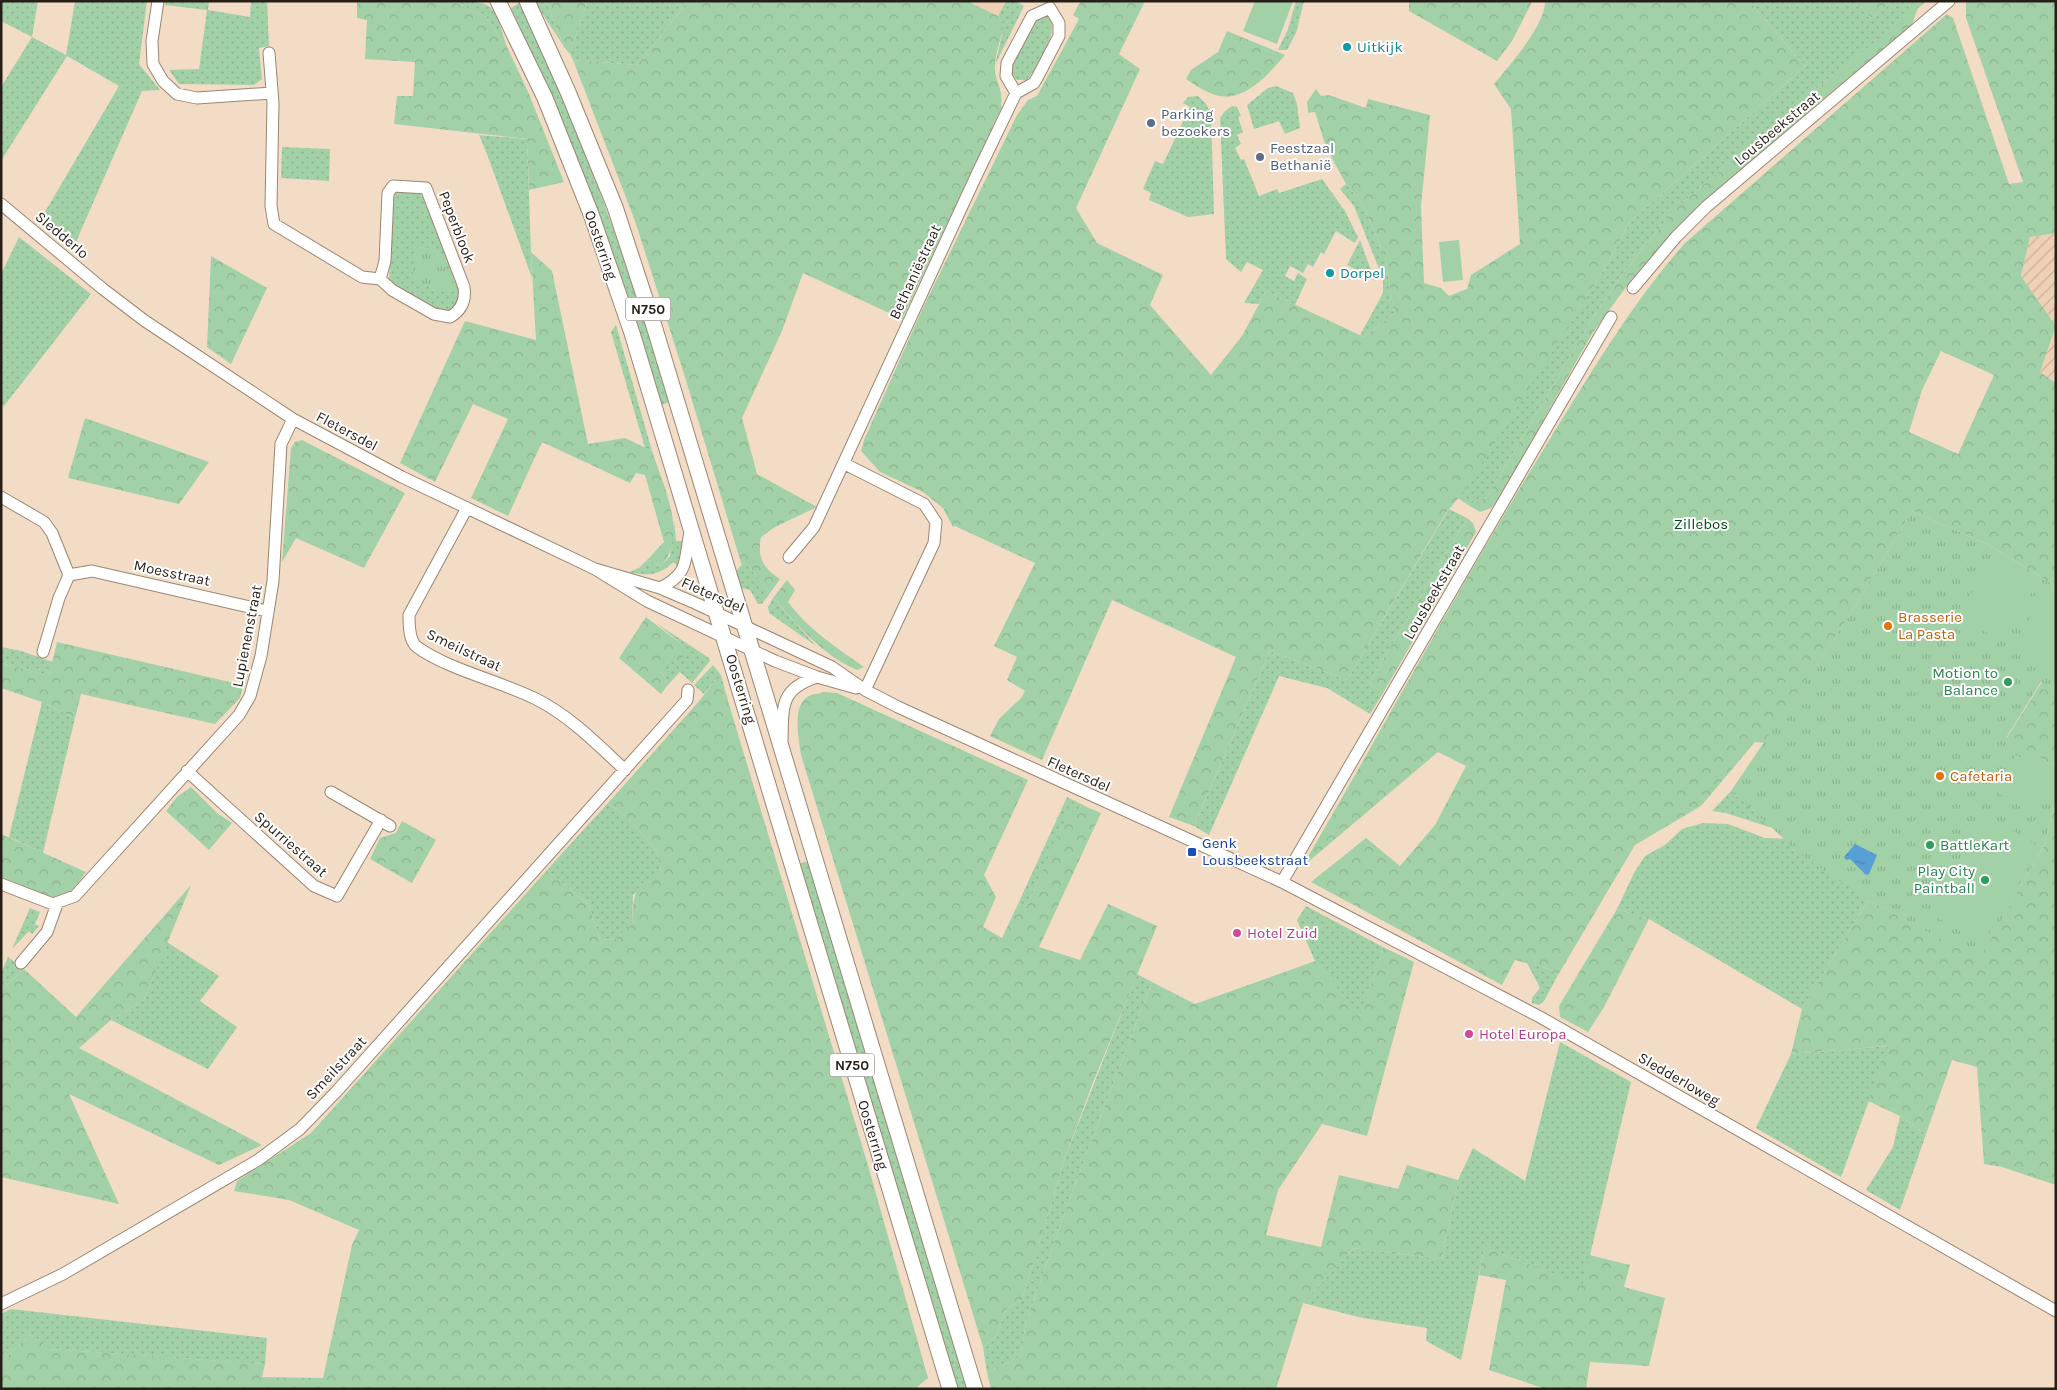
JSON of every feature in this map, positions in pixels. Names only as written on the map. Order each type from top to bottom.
[{"type":"main road","name":"Oosterring","points":[[498,1],[545,98],[591,214],[632,333],[717,614],[726,638],[950,1389]]},
{"type":"main road","name":"Oosterring","points":[[526,1],[568,92],[615,207],[654,326],[975,1389]]},
{"type":"street","points":[[158,1],[152,41],[152,64],[163,81],[177,94],[197,98],[272,93],[269,53]]},
{"type":"street","name":"Lousbeekstraat","points":[[1633,288],[1676,237],[1706,207],[1949,1]]},
{"type":"street","points":[[1052,5],[1060,23],[1059,36],[1034,83],[1016,93],[1006,76],[1007,63],[1028,21],[1038,12],[1052,5]]},
{"type":"street","name":"Peperblook","points":[[272,93],[271,206],[274,224],[362,277],[380,279],[392,290],[442,317],[450,317],[461,307],[465,294],[426,188],[399,185],[390,188],[388,193],[385,262],[380,279]]},
{"type":"street","name":"Bethaniëstraat","points":[[789,557],[814,527],[845,464],[977,174],[1016,93]]},
{"type":"street","name":"Sledderlo","points":[[1,204],[103,289]]},
{"type":"street","name":"Fletersdel","points":[[103,289],[183,348],[293,419],[402,477],[595,569],[647,601],[726,638],[817,677],[865,690]]},
{"type":"street","name":"Lousbeekstraat","points":[[1282,882],[1611,317]]},
{"type":"street","name":"Lupienenstraat","points":[[58,904],[75,896],[239,715],[250,696],[261,656],[273,581],[281,444],[293,419]]},
{"type":"street","points":[[845,464],[924,504],[936,522],[934,543],[865,690]]},
{"type":"street","points":[[1,497],[44,522],[52,533],[69,575],[59,598],[43,652]]},
{"type":"street","name":"Smeilstraat","points":[[467,508],[408,615],[410,632],[415,646],[440,659],[535,698],[557,710],[625,770]]},
{"type":"street","points":[[660,588],[682,572],[686,563],[687,544],[691,529]]},
{"type":"street","name":"Fletersdel","points":[[595,569],[660,588],[744,626],[832,668],[865,690],[1282,882]]},
{"type":"street","name":"Moesstraat","points":[[69,575],[92,571],[267,611]]},
{"type":"street","points":[[782,749],[784,702],[787,694],[805,681],[817,677]]},
{"type":"street","name":"Smeilstraat","points":[[1,1304],[62,1274],[251,1164],[300,1129],[342,1085],[687,700],[688,690]]},
{"type":"street","name":"Spurriestraat","points":[[187,771],[314,886],[337,896],[385,823],[331,792]]},
{"type":"street","name":"Sledderloweg","points":[[1282,882],[1540,1017],[2056,1311]]},
{"type":"street","points":[[1,884],[35,899],[58,904],[47,932],[21,963]]},
{"type":"shaded area","points":[[967,1],[1006,1],[998,16]]},
{"type":"shaded area","points":[[2056,233],[2056,325],[2021,276],[2030,237]]},
{"type":"shaded area","points":[[2056,329],[2056,383],[2040,372]]},
{"type":"green space","points":[[1,1],[38,1],[32,37],[1,21]]},
{"type":"green space","points":[[75,1],[147,1],[139,64],[160,90],[142,91],[72,251],[39,222],[119,86],[67,56],[1,161],[1,87],[32,37],[66,55]]},
{"type":"green space","points":[[165,1],[209,1],[208,10],[250,17],[251,1],[267,1],[269,46],[259,48],[262,79],[254,85],[179,84],[169,70],[199,69],[207,10],[165,5]]},
{"type":"green space","points":[[357,1],[452,1],[486,17],[508,49],[529,94],[564,182],[529,190],[527,139],[394,124],[397,96],[413,96],[415,62],[365,59],[367,20],[357,18]]},
{"type":"green space","points":[[452,1],[479,3],[487,5],[493,10],[497,16],[508,49],[486,17]]},
{"type":"green space","points":[[535,1],[546,1],[564,47],[542,13]]},
{"type":"green space","points":[[546,1],[587,1],[570,54],[564,47]]},
{"type":"green space","points":[[587,1],[688,1],[637,65],[573,60],[570,54]]},
{"type":"green space","points":[[688,1],[967,1],[998,16],[1004,26],[995,61],[995,71],[1002,107],[902,319],[803,273],[782,331],[742,418],[757,474],[817,507],[775,527],[761,537],[760,550],[765,566],[780,579],[770,593],[747,564],[742,566],[685,377],[635,221],[573,60],[637,65]]},
{"type":"green space","points":[[1006,1],[1015,1],[1024,6],[995,65],[1004,26],[998,16]]},
{"type":"green space","points":[[1081,1],[1145,1],[1119,54],[1140,69],[1076,208],[1097,243],[1163,275],[1150,305],[1211,375],[1242,336],[1266,291],[1364,337],[1394,313],[1385,256],[1362,203],[1346,184],[1326,147],[1315,112],[1308,113],[1307,102],[1316,89],[1321,96],[1329,95],[1366,108],[1368,99],[1430,115],[1421,206],[1424,283],[1441,288],[1449,296],[1467,289],[1471,275],[1520,244],[1511,109],[1494,84],[1533,33],[1540,21],[1545,1],[1749,1],[1805,66],[1630,222],[1608,263],[1465,490],[1446,513],[1347,680],[1270,651],[1194,826],[1169,817],[1236,657],[1112,600],[1042,760],[990,736],[999,719],[1021,698],[1025,691],[1007,680],[1017,657],[994,646],[1035,563],[955,526],[953,527],[943,508],[923,492],[880,472],[861,451],[864,440],[922,310],[1017,115],[1028,100],[1037,96],[1079,19],[1073,15]]},
{"type":"green space","points":[[1255,1],[1293,1],[1277,44],[1243,31]]},
{"type":"green space","points":[[1296,1],[1304,1],[1296,33],[1287,50],[1278,50],[1288,29]]},
{"type":"green space","points":[[1409,1],[1531,1],[1531,4],[1512,41],[1497,61],[1409,11]]},
{"type":"green space","points":[[1749,1],[1855,1],[1871,18],[1889,4],[1888,1],[1927,1],[1821,85],[1674,210],[1624,272],[1592,319],[1487,497],[1468,505],[1458,498],[1608,263],[1630,222],[1805,66]]},
{"type":"green space","points":[[1855,1],[1888,1],[1889,4],[1871,18]]},
{"type":"green space","name":"Zillebos","points":[[1969,1],[2056,1],[2056,233],[2030,237],[2021,276],[2056,326],[2040,372],[2056,383],[2056,586],[1989,545],[1912,511],[1844,624],[1764,743],[1755,742],[1701,806],[1635,845],[1558,975],[1549,969],[1515,960],[1502,985],[1311,882],[1366,838],[1400,866],[1435,825],[1466,766],[1438,752],[1302,867],[1455,599],[1550,439],[1630,313],[1685,243],[1947,14],[1953,18],[2009,184],[2023,182],[1966,18],[1966,3]],"holes":[[[1941,351],[1994,375],[1958,454],[1909,432],[1922,390]]]},
{"type":"green space","points":[[519,3],[563,101],[621,249],[670,402],[661,405],[554,103],[511,8]]},
{"type":"green space","points":[[1918,7],[1912,25],[1823,99],[1673,232],[1631,280],[1592,334],[1497,502],[1491,508],[1480,512],[1468,505],[1487,497],[1592,319],[1624,272],[1674,210],[1821,85]]},
{"type":"green space","points":[[1044,16],[1050,20],[1052,26],[1048,44],[1029,78],[1017,80],[1011,73],[1011,64],[1032,22]]},
{"type":"green space","points":[[1227,31],[1285,55],[1262,80],[1243,93],[1221,96],[1207,92],[1186,79],[1191,70],[1218,52]]},
{"type":"green space","points":[[1276,86],[1293,93],[1297,104],[1300,128],[1285,134],[1279,121],[1254,129],[1247,105],[1268,88]]},
{"type":"green space","points":[[1198,96],[1206,104],[1211,114],[1214,214],[1188,217],[1149,200],[1151,193],[1143,189],[1155,161],[1163,164],[1190,107],[1183,103],[1188,97]]},
{"type":"green space","points":[[1232,106],[1237,107],[1241,116],[1238,117],[1243,132],[1237,135],[1241,144],[1235,148],[1241,160],[1244,159],[1259,196],[1277,189],[1279,193],[1322,179],[1345,211],[1358,237],[1355,243],[1336,231],[1324,254],[1321,252],[1313,267],[1308,264],[1303,273],[1290,266],[1285,276],[1294,281],[1298,273],[1307,279],[1295,305],[1266,291],[1259,304],[1244,303],[1263,270],[1247,262],[1241,272],[1226,259],[1220,118]]},
{"type":"green space","points":[[479,135],[527,139],[532,278],[487,154]]},
{"type":"green space","points":[[282,147],[330,149],[329,181],[281,178]]},
{"type":"green space","points":[[1346,184],[1362,203],[1385,256],[1394,313],[1364,337],[1360,335],[1383,293],[1383,279],[1354,206],[1340,189]]},
{"type":"green space","points":[[398,191],[421,191],[462,296],[452,312],[442,313],[389,281],[393,195]]},
{"type":"green space","points":[[19,237],[91,294],[4,406],[1,405],[1,274]]},
{"type":"green space","points":[[1360,240],[1375,281],[1347,265]]},
{"type":"green space","points":[[1459,240],[1463,280],[1443,282],[1439,242]]},
{"type":"green space","points":[[420,245],[440,253],[453,284],[451,295],[417,281],[413,277],[414,250]]},
{"type":"green space","points":[[531,252],[552,271],[588,444],[625,438],[652,451],[667,494],[673,525],[673,540],[669,554],[661,566],[647,560],[664,542],[645,475],[636,473],[630,483],[542,442],[508,516],[471,498],[508,419],[473,404],[435,482],[400,463],[465,321],[536,340]]},
{"type":"green space","points":[[211,256],[267,288],[231,364],[207,347]]},
{"type":"green space","points":[[616,325],[652,451],[645,448],[611,332]]},
{"type":"green space","points":[[85,418],[209,462],[179,504],[68,478]]},
{"type":"green space","points":[[302,440],[405,493],[364,568],[296,538],[282,562],[291,448],[295,442]]},
{"type":"green space","points":[[1449,509],[1467,518],[1369,683],[1383,693],[1370,714],[1327,688],[1279,676],[1209,835],[1194,826],[1270,651],[1347,680]]},
{"type":"green space","points":[[1912,511],[1989,545],[2056,586],[2056,690],[2041,682],[2006,738],[2056,767],[2056,802],[2043,848],[1979,959],[1868,900],[1803,856],[1731,791],[1844,624]]},
{"type":"green space","points":[[1467,518],[1473,523],[1476,532],[1383,693],[1369,683]]},
{"type":"green space","points":[[674,520],[676,541],[683,541],[679,567],[673,562],[663,570],[653,574],[629,572],[639,568],[647,560],[661,566],[670,556]]},
{"type":"green space","points":[[1994,555],[2038,583],[2000,641],[1958,615]]},
{"type":"green space","points":[[747,564],[770,593],[762,604],[758,604],[750,590],[741,588],[736,572],[740,566]]},
{"type":"green space","points":[[787,580],[795,590],[788,602],[796,612],[823,637],[864,667],[857,670],[844,664],[822,648],[773,598]]},
{"type":"green space","points":[[2048,588],[2056,593],[2056,677],[2013,648]]},
{"type":"green space","points":[[773,598],[816,646],[769,613],[768,607]]},
{"type":"green space","points":[[646,617],[684,646],[682,661],[669,662],[663,673],[667,686],[661,694],[619,658]]},
{"type":"green space","points":[[656,623],[709,658],[710,661],[692,683],[680,672],[667,686],[663,673],[665,666],[684,646]]},
{"type":"green space","points":[[57,642],[243,685],[240,698],[215,724],[81,694],[75,718],[42,702],[1,688],[1,663],[49,676]]},
{"type":"green space","points":[[1,647],[21,651],[53,662],[49,676],[1,663]]},
{"type":"green space","points":[[713,665],[721,675],[728,701],[715,680],[704,694],[694,685]]},
{"type":"green space","points":[[715,680],[728,701],[867,1162],[928,1378],[915,1389],[1,1389],[1,1362],[30,1335],[50,1349],[265,1364],[262,1377],[323,1378],[352,1245],[359,1230],[289,1200],[234,1191],[237,1181],[311,1133],[547,870],[589,905],[600,940],[616,939],[632,924],[636,892],[645,881],[662,873],[656,850],[627,817],[608,803],[701,699]]},
{"type":"green space","points":[[2042,682],[2056,690],[2056,767],[2006,739]]},
{"type":"green space","points":[[824,692],[837,693],[1028,780],[984,875],[996,897],[983,927],[1002,938],[1018,904],[1027,906],[1068,813],[1087,807],[1101,813],[1039,947],[1080,960],[1108,904],[1157,926],[1092,1085],[1066,1155],[1022,1300],[1005,1310],[996,1337],[983,1347],[801,755],[798,733],[799,709],[808,697]]},
{"type":"green space","points":[[42,702],[75,718],[43,853],[9,837]]},
{"type":"green space","points":[[2016,755],[2054,777],[2032,814],[1995,791]]},
{"type":"green space","points":[[191,787],[217,813],[232,823],[209,850],[166,811],[177,797]]},
{"type":"green space","points":[[1731,791],[1767,804],[1795,829],[1769,827],[1726,813],[1712,811]]},
{"type":"green space","points":[[1067,797],[1087,807],[1068,814],[1027,906],[1018,904]]},
{"type":"green space","points":[[2056,802],[2056,1185],[2002,1167],[1984,1164],[1977,1067],[1952,1060],[1926,1134],[1900,1116],[1868,1101],[1888,1046],[1791,1054],[1802,1009],[1868,900],[1979,958],[2043,848]]},
{"type":"green space","points":[[608,803],[627,817],[656,850],[662,873],[633,895],[632,924],[616,939],[600,940],[589,905],[547,870]]},
{"type":"green space","name":"Play City Paintball","points":[[1989,817],[2040,847],[1982,944],[1930,913]]},
{"type":"green space","points":[[402,821],[436,840],[412,883],[370,859],[380,838],[396,833]]},
{"type":"green space","points":[[1703,823],[1728,824],[1765,838],[1791,839],[1879,885],[1802,1009],[1649,919],[1617,909],[1634,873],[1645,856],[1665,845],[1682,829]]},
{"type":"green space","points":[[1,834],[86,872],[72,889],[61,897],[40,894],[22,887],[1,877]]},
{"type":"green space","points":[[808,861],[967,1389],[957,1389],[951,1372],[799,864]]},
{"type":"green space","points":[[191,885],[144,1000],[111,1020],[79,1048],[262,1145],[219,1165],[69,1094],[119,1204],[1,1177],[1,990],[24,969],[76,1017]]},
{"type":"green space","points":[[1306,906],[1383,947],[1361,1017],[1315,961],[1297,920]]},
{"type":"green space","points":[[30,908],[40,912],[35,924],[39,926],[32,934],[29,931],[12,949]]},
{"type":"green space","points":[[1617,909],[1649,919],[1604,1007],[1588,1032],[1560,1017],[1559,1006]]},
{"type":"green space","points":[[167,942],[219,976],[200,1001],[237,1027],[208,1069],[111,1020],[144,1000]]},
{"type":"green space","points":[[1383,947],[1414,962],[1367,1136],[1322,1124],[1278,1190],[1266,1235],[1321,1247],[1339,1175],[1398,1189],[1407,1165],[1458,1180],[1442,1259],[1353,1248],[1303,1303],[1276,1389],[991,1389],[987,1373],[1021,1356],[1026,1322],[1074,1187],[1152,982],[1195,1004],[1315,961],[1361,1016]]},
{"type":"green space","points":[[8,957],[24,969],[1,990],[1,973]]},
{"type":"green space","points":[[1527,963],[1549,969],[1558,975],[1544,1001],[1539,1005],[1532,1003],[1532,998],[1540,988]]},
{"type":"green space","points":[[1137,974],[1152,982],[1074,1187],[1026,1322],[1021,1356],[987,1373],[983,1347],[996,1337],[1005,1310],[1022,1300],[1066,1155]]},
{"type":"green space","points":[[1560,1042],[1631,1082],[1583,1285],[1506,1256],[1485,1245],[1461,1360],[1426,1341],[1427,1328],[1363,1318],[1303,1303],[1353,1248],[1442,1259],[1458,1180],[1473,1148],[1525,1181]]},
{"type":"green space","points":[[1889,1046],[1841,1177],[1756,1128],[1791,1054]]},
{"type":"green space","points":[[1900,1116],[1926,1134],[1900,1210],[1866,1190],[1893,1147]]},
{"type":"green space","points":[[1485,1244],[1506,1256],[1583,1284],[1589,1255],[1630,1265],[1624,1287],[1665,1298],[1649,1366],[1590,1362],[1586,1389],[1546,1389],[1489,1370],[1506,1280],[1479,1275]]},
{"type":"green space","points":[[11,1309],[267,1338],[265,1364],[49,1349],[30,1335],[1,1362],[1,1314]]},
{"type":"water","points":[[1855,844],[1877,855],[1869,874],[1866,875],[1850,859],[1846,860],[1844,857]]},
{"type":"place","name":"Uitkijk","points":[[1347,47]]},
{"type":"place","name":"Parking bezoekers","points":[[1151,123]]},
{"type":"place","name":"Feestzaal Bethanië","points":[[1260,157]]},
{"type":"place","name":"Dorpel","points":[[1330,273]]},
{"type":"place","name":"Brasserie La Pasta","points":[[1888,626]]},
{"type":"place","name":"Motion to Balance","points":[[2008,682]]},
{"type":"place","name":"Cafetaria","points":[[1940,776]]},
{"type":"place","name":"BattleKart","points":[[1930,845]]},
{"type":"place","name":"Genk Lousbeekstraat","points":[[1192,852]]},
{"type":"place","name":"Play City Paintball","points":[[1985,880]]},
{"type":"place","name":"Hotel Zuid","points":[[1237,933]]},
{"type":"place","name":"Hotel Europa","points":[[1469,1034]]}]
